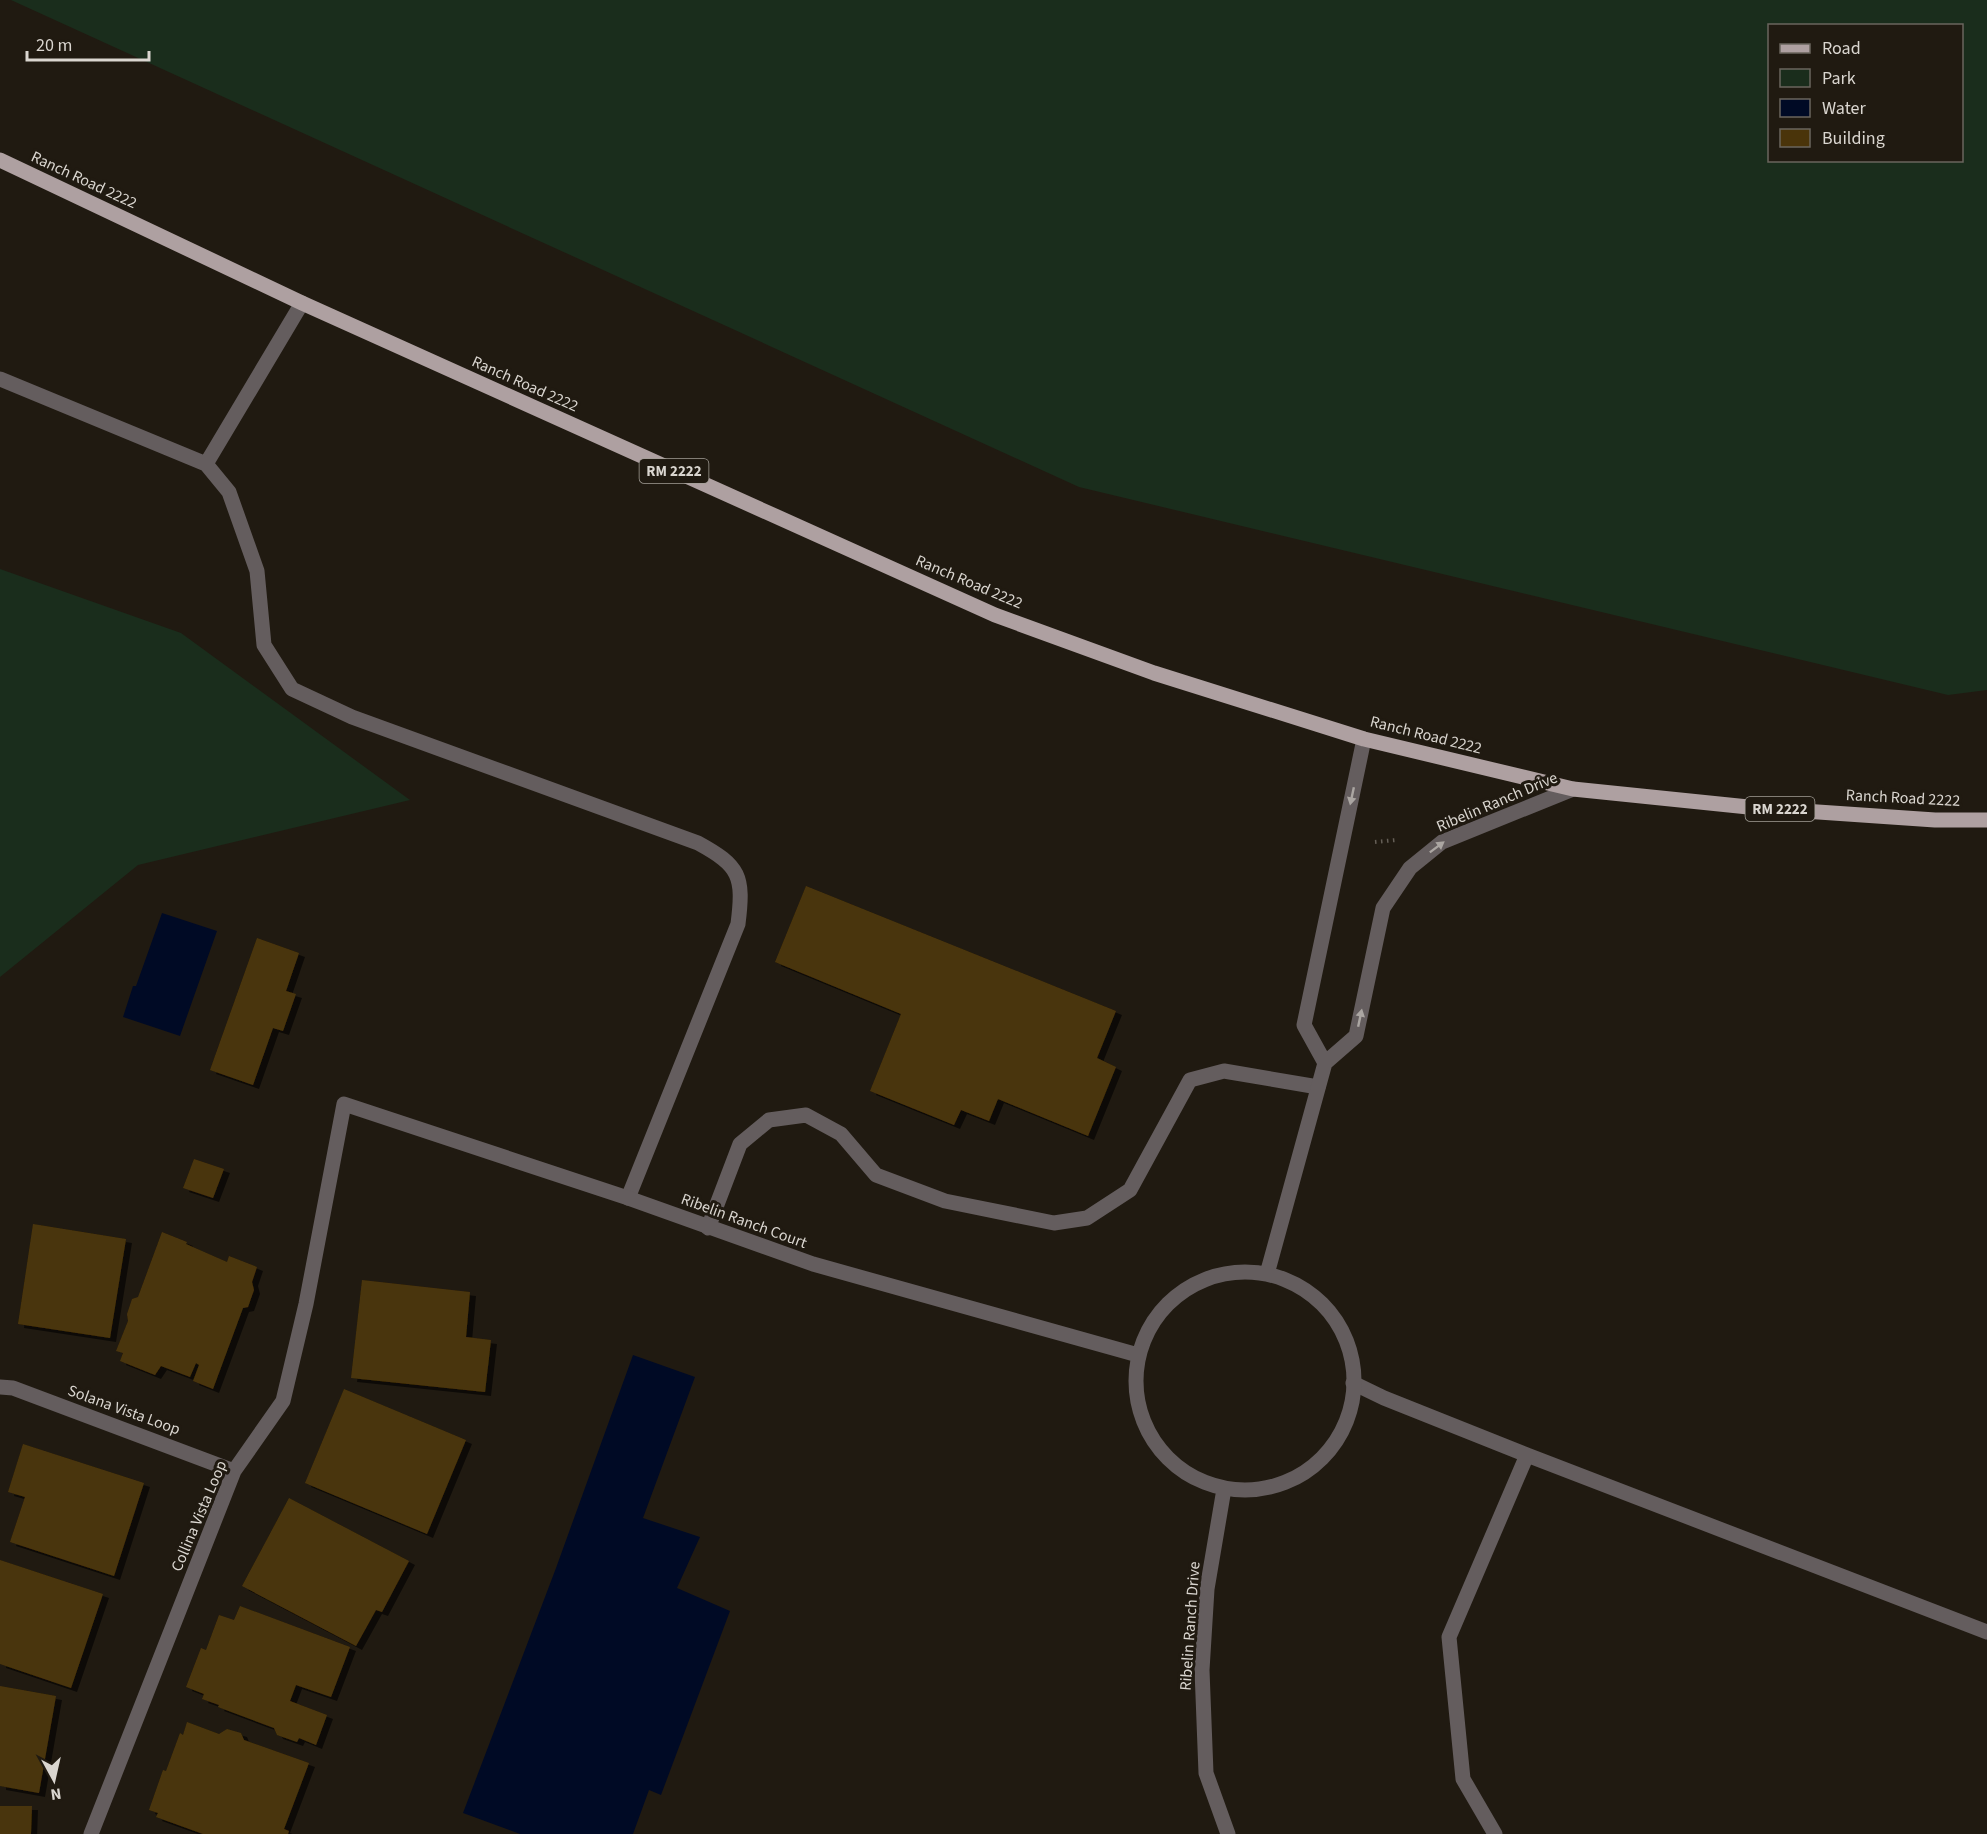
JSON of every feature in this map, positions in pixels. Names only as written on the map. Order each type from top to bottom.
[{"type":"main road","name":"Ranch Road 2222","points":[[0,160],[302,303],[995,615],[1154,674],[1364,739],[1573,789],[1758,808],[1935,820],[1987,820]]},
{"type":"street","points":[[206,464],[302,303]]},
{"type":"street","points":[[0,380],[206,464],[229,492],[257,571],[264,645],[291,689],[352,717],[698,843],[722,856],[737,874],[741,895],[738,924],[628,1198]]},
{"type":"street","points":[[1267,1274],[1325,1063],[1304,1024],[1364,739]]},
{"type":"street","name":"Ribelin Ranch Drive","points":[[1325,1063],[1356,1036],[1383,908],[1410,868],[1442,842],[1573,789]]},
{"type":"street","points":[[708,1228],[740,1144],[770,1119],[806,1115],[841,1134],[876,1175],[945,1201],[1054,1223],[1087,1218],[1130,1190],[1190,1080],[1224,1071],[1318,1088]]},
{"type":"street","name":"Ribelin Ranch Court","points":[[344,1104],[628,1198],[813,1264],[1138,1355]]},
{"type":"street","name":"Collina Vista Loop","points":[[91,1834],[234,1471],[283,1401],[306,1304],[344,1104]]},
{"type":"street","points":[[1224,1274],[1267,1274],[1306,1290],[1336,1320],[1353,1360],[1353,1402],[1336,1442],[1306,1472],[1267,1489],[1224,1489],[1190,1477],[1162,1455],[1143,1425],[1135,1390],[1138,1355],[1155,1317],[1186,1288],[1224,1274]]},
{"type":"street","points":[[1353,1383],[1384,1398],[1527,1455],[1987,1632]]},
{"type":"street","name":"Solana Vista Loop","points":[[0,1387],[13,1388],[234,1471]]},
{"type":"street","points":[[1495,1834],[1463,1779],[1449,1637],[1527,1455]]},
{"type":"street","name":"Ribelin Ranch Drive","points":[[1224,1489],[1207,1589],[1202,1670],[1206,1773],[1228,1834]]},
{"type":"path","points":[[1375,842],[1404,840]]},
{"type":"green space","points":[[11,0],[1987,0],[1987,690],[1948,695],[1079,487]]},
{"type":"green space","points":[[0,569],[181,633],[410,800],[138,865],[0,977]]},
{"type":"water","points":[[162,913],[217,931],[180,1036],[123,1017]]},
{"type":"water","points":[[633,1355],[695,1377],[643,1518],[700,1537],[677,1588],[730,1611],[661,1795],[649,1790],[633,1834],[520,1834],[463,1813],[556,1568]]},
{"type":"building","points":[[806,886],[1116,1011],[1097,1058],[1116,1067],[1088,1136],[998,1099],[989,1121],[961,1110],[954,1125],[870,1091],[901,1014],[775,962]]},
{"type":"building","points":[[257,938],[299,953],[286,991],[296,994],[283,1031],[273,1028],[253,1085],[210,1070]]},
{"type":"building","points":[[194,1159],[224,1169],[213,1198],[183,1188]]},
{"type":"building","points":[[33,1224],[126,1239],[110,1338],[18,1324]]},
{"type":"building","points":[[162,1232],[227,1262],[229,1256],[257,1267],[252,1282],[254,1290],[248,1307],[243,1308],[213,1389],[193,1381],[199,1365],[196,1363],[190,1377],[161,1366],[155,1375],[120,1361],[123,1353],[116,1351],[128,1321],[127,1314],[132,1299],[138,1297]]},
{"type":"building","points":[[362,1280],[470,1292],[466,1337],[491,1340],[485,1392],[351,1378]]},
{"type":"building","points":[[344,1389],[466,1440],[427,1534],[305,1483]]},
{"type":"building","points":[[23,1444],[144,1483],[114,1576],[10,1542],[25,1497],[8,1492]]},
{"type":"building","points":[[289,1498],[409,1561],[382,1612],[376,1610],[356,1646],[242,1586]]},
{"type":"building","points":[[0,1560],[103,1594],[71,1688],[0,1664]]},
{"type":"building","points":[[240,1606],[350,1647],[331,1697],[296,1685],[290,1701],[327,1715],[316,1745],[299,1738],[297,1742],[277,1735],[274,1728],[218,1707],[219,1705],[202,1699],[204,1694],[186,1687],[201,1648],[206,1650],[219,1615],[234,1620]]},
{"type":"building","points":[[0,1686],[56,1696],[39,1793],[0,1786]]},
{"type":"building","points":[[187,1722],[219,1734],[227,1729],[241,1733],[244,1740],[309,1763],[284,1829],[289,1831],[288,1834],[203,1834],[156,1817],[158,1813],[149,1810],[163,1770],[166,1771],[180,1733],[183,1735]]},
{"type":"building","points":[[0,1806],[32,1806],[31,1834],[0,1834]]}]
